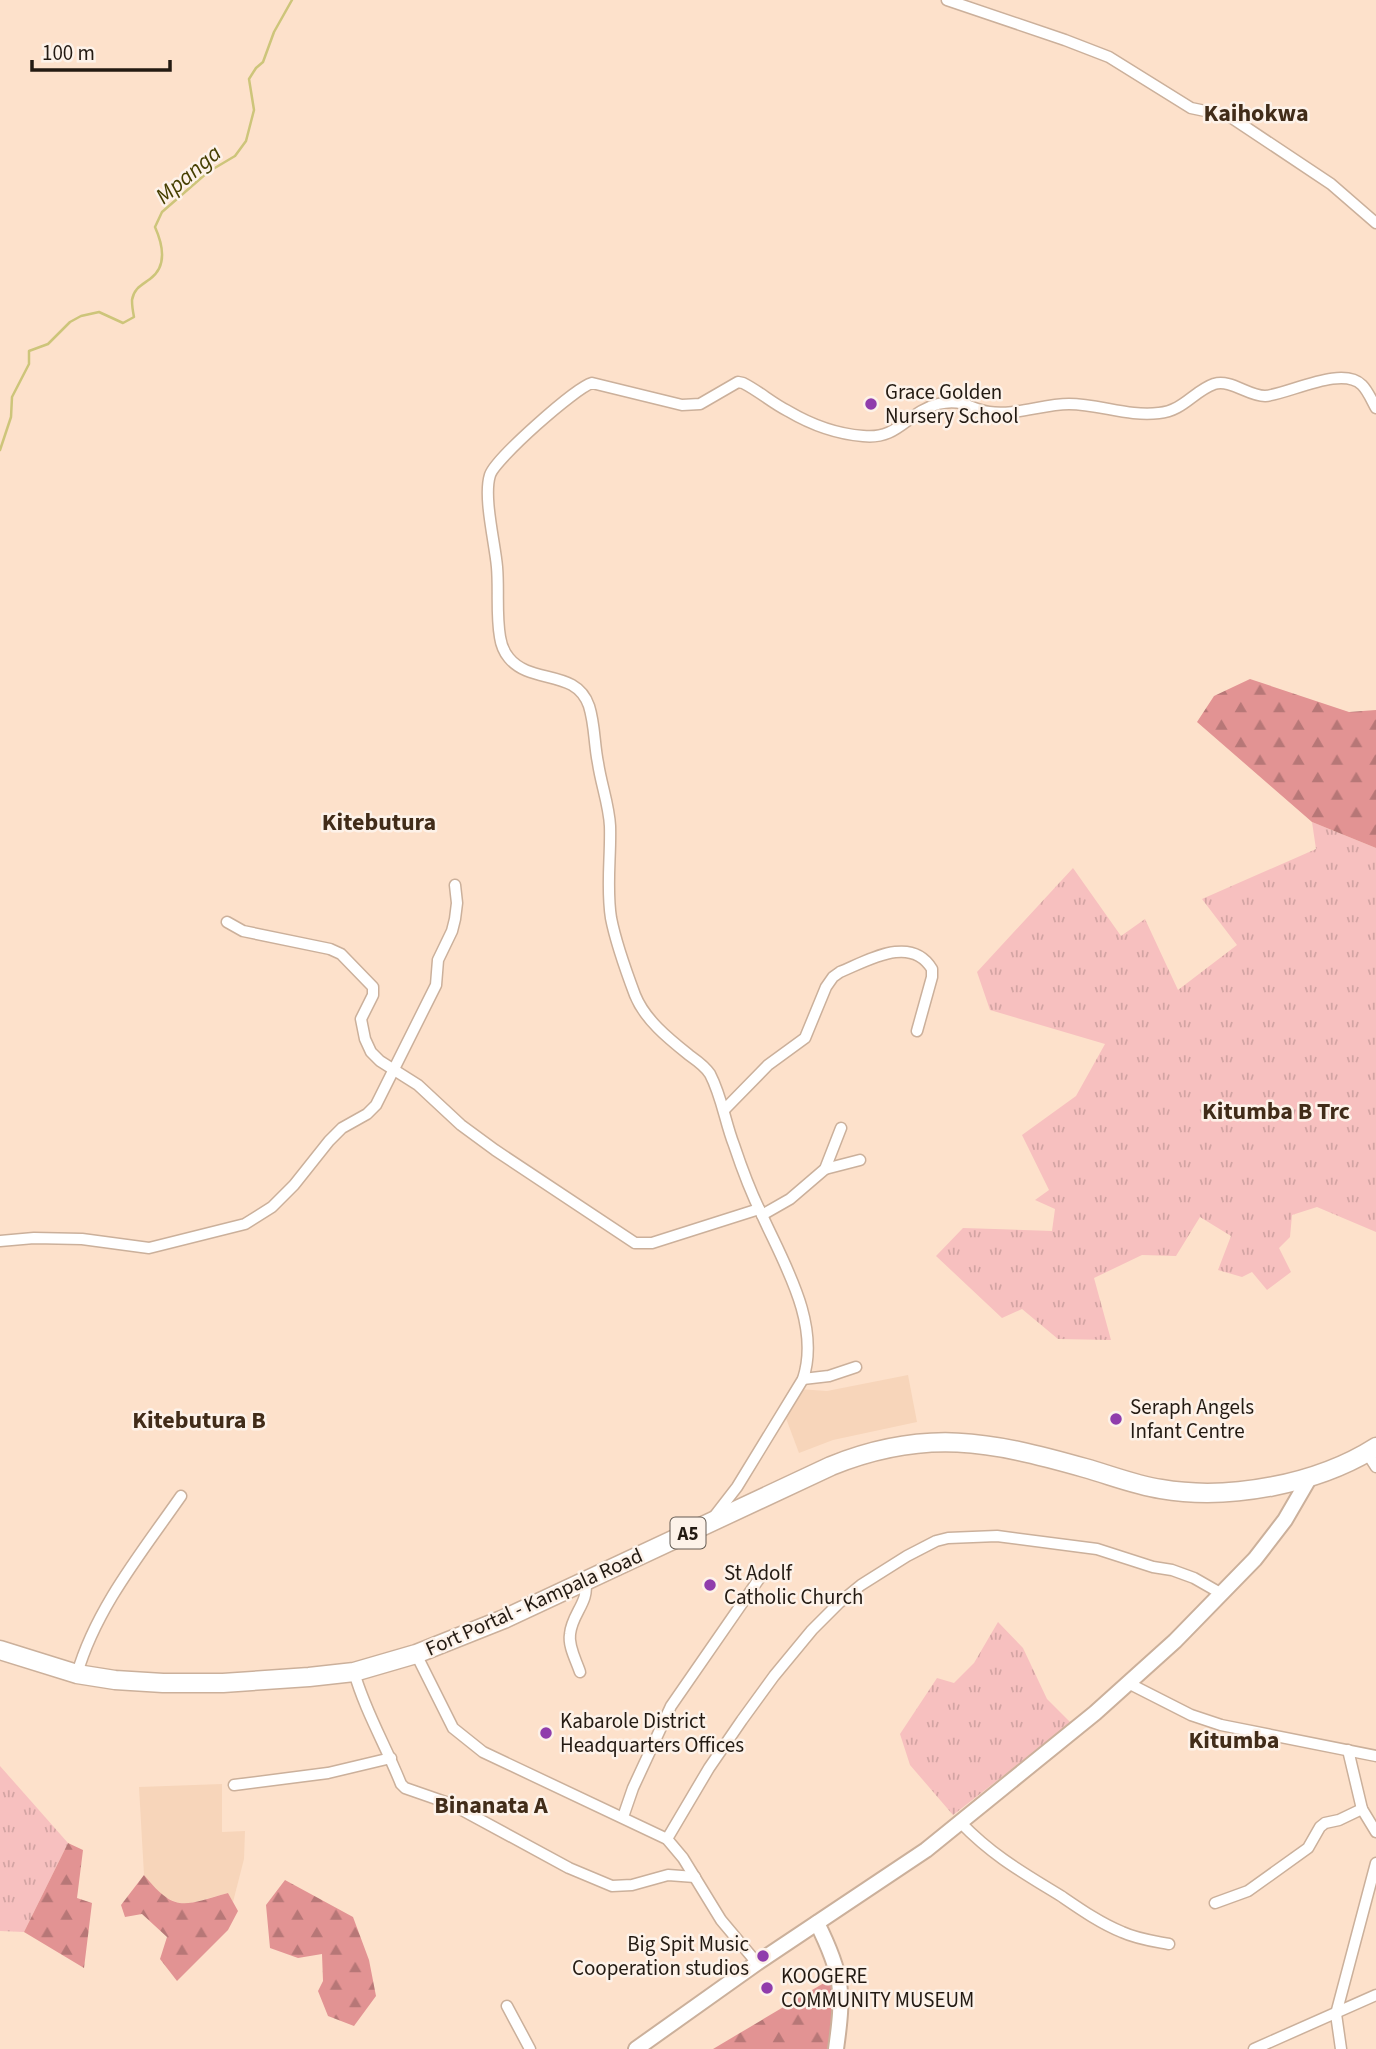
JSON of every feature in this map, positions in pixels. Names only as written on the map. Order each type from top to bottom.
[{"type":"highway","name":"Fort Portal - Kampala Road","points":[[0,1650],[78,1674],[115,1680],[175,1683],[309,1677],[355,1672],[416,1654],[505,1619],[852,1458],[887,1448],[920,1443],[965,1442],[1010,1448],[1158,1489],[1190,1493],[1260,1489],[1310,1477],[1373,1456]]},
{"type":"street","points":[[947,0],[1109,57],[1191,108],[1229,116],[1331,184],[1376,223]]},
{"type":"street","points":[[710,1523],[737,1487],[803,1380],[806,1336],[801,1305],[792,1277],[760,1212],[733,1145],[724,1110],[709,1073],[643,1011],[625,966],[610,908],[610,820],[597,763],[594,729],[584,695],[566,680],[544,676],[517,665],[503,648],[488,489],[491,472],[578,390],[592,383],[682,405],[700,404],[738,382],[814,424],[839,433],[872,437],[881,437],[895,431],[917,414],[937,404],[959,402],[988,412],[1069,404],[1145,414],[1161,413],[1189,402],[1218,383],[1268,396],[1343,378],[1362,385],[1376,408]]},
{"type":"street","points":[[0,1241],[34,1238],[82,1239],[149,1248],[245,1224],[272,1208],[342,1128],[367,1114],[376,1105],[436,985],[438,960],[455,919],[455,885]]},
{"type":"street","points":[[227,922],[243,931],[330,949],[341,954],[373,987],[373,995],[361,1019],[371,1052],[394,1072],[418,1085],[461,1125],[495,1150],[635,1243],[652,1243],[760,1212],[790,1199],[825,1169],[860,1160]]},
{"type":"street","points":[[724,1110],[768,1065],[805,1038],[826,987],[840,972],[896,952],[913,953],[925,959],[932,969],[932,977],[917,1031]]},
{"type":"street","points":[[825,1169],[841,1128]]},
{"type":"street","points":[[803,1380],[829,1376],[856,1367]]},
{"type":"street","points":[[636,2049],[757,1963],[887,1878],[961,1823],[1128,1684],[1175,1642],[1270,1542],[1299,1499],[1310,1477]]},
{"type":"street","points":[[78,1674],[89,1642],[108,1604],[181,1496]]},
{"type":"street","points":[[667,1839],[709,1768],[742,1720],[812,1630],[861,1586],[920,1548],[948,1538],[997,1536],[1097,1549],[1153,1567],[1172,1570],[1194,1578],[1222,1594]]},
{"type":"street","points":[[622,1816],[671,1706],[761,1576]]},
{"type":"street","points":[[580,1672],[569,1639],[573,1623],[587,1595],[584,1581]]},
{"type":"street","points":[[416,1654],[446,1717],[463,1737],[483,1752],[667,1839],[695,1877],[721,1920],[757,1963]]},
{"type":"street","points":[[355,1672],[362,1700],[405,1788],[451,1804],[569,1868],[612,1886],[632,1885],[668,1875],[695,1877]]},
{"type":"street","points":[[1128,1684],[1191,1715],[1221,1725],[1376,1756]]},
{"type":"street","points":[[1348,1750],[1362,1809],[1376,1832]]},
{"type":"street","points":[[233,1785],[328,1773],[391,1758]]},
{"type":"street","points":[[1215,1903],[1248,1891],[1303,1853],[1325,1823],[1339,1820],[1362,1809]]},
{"type":"street","points":[[961,1823],[984,1847],[1091,1916],[1130,1935],[1169,1944]]},
{"type":"street","points":[[1341,2049],[1336,2014],[1376,1863]]},
{"type":"street","points":[[817,1923],[832,1953],[841,1987],[836,2049]]},
{"type":"street","points":[[1254,2049],[1376,1995]]},
{"type":"street","points":[[507,2006],[530,2049]]},
{"type":"shaded area","points":[[908,1375],[917,1422],[833,1440],[799,1453],[784,1413],[798,1389],[827,1391]]},
{"type":"shaded area","points":[[222,1784],[222,1832],[245,1831],[244,1859],[233,1902],[228,1893],[184,1905],[161,1896],[144,1875],[139,1787]]},
{"type":"green space","points":[[1250,679],[1349,712],[1376,710],[1376,848],[1312,822],[1197,722],[1214,696]]},
{"type":"green space","points":[[1312,822],[1376,848],[1376,1232],[1317,1207],[1292,1215],[1290,1237],[1279,1248],[1291,1272],[1267,1290],[1252,1272],[1242,1277],[1218,1270],[1231,1236],[1200,1217],[1176,1256],[1142,1255],[1094,1278],[1111,1340],[1058,1339],[1022,1309],[1002,1318],[936,1256],[963,1228],[1052,1231],[1055,1209],[1035,1200],[1049,1190],[1022,1135],[1076,1096],[1105,1044],[990,1010],[977,972],[1073,868],[1121,936],[1145,919],[1178,990],[1237,945],[1202,899],[1316,849]]},
{"type":"green space","points":[[998,1622],[1023,1648],[1047,1699],[1071,1723],[953,1815],[910,1765],[900,1734],[937,1678],[954,1683],[974,1663]]},
{"type":"green space","points":[[0,1766],[68,1843],[24,1932],[0,1931]]},
{"type":"green space","points":[[68,1843],[83,1850],[77,1898],[92,1903],[84,1968],[24,1932]]},
{"type":"green space","points":[[144,1875],[164,1896],[173,1901],[190,1903],[228,1893],[238,1911],[228,1930],[177,1981],[160,1959],[167,1937],[142,1914],[125,1917],[121,1905]]},
{"type":"green space","points":[[285,1880],[353,1917],[369,1960],[376,1996],[354,2026],[328,2016],[318,1991],[323,1981],[322,1954],[298,1958],[270,1948],[266,1905]]},
{"type":"green space","points":[[834,1977],[833,2049],[713,2049]]},
{"type":"waterway","name":"Mpanga","points":[[0,450],[11,417],[12,397],[29,364],[29,351],[48,344],[70,322],[81,316],[99,312],[123,323],[134,317],[132,300],[135,292],[156,274],[162,262],[162,248],[155,227],[162,212],[208,172],[235,156],[246,141],[254,110],[249,79],[263,62],[274,32],[292,0]]},
{"type":"place","name":"Grace Golden Nursery School","points":[[871,404]]},
{"type":"place","name":"Seraph Angels Infant Centre","points":[[1116,1419]]},
{"type":"place","name":"St Adolf Catholic Church","points":[[710,1585]]},
{"type":"place","name":"Kabarole District Headquarters Offices","points":[[546,1733]]},
{"type":"place","name":"Big Spit Music Cooperation studios","points":[[763,1956]]},
{"type":"place","name":"KOOGERE COMMUNITY MUSEUM","points":[[767,1988]]},
{"type":"district","name":"Kaihokwa","points":[[1256,113]]},
{"type":"district","name":"Kitebutura","points":[[379,822]]},
{"type":"district","name":"Kitumba B Trc","points":[[1276,1111]]},
{"type":"district","name":"Kitebutura B","points":[[199,1420]]},
{"type":"district","name":"Kitumba","points":[[1234,1740]]},
{"type":"district","name":"Binanata A","points":[[491,1805]]}]
